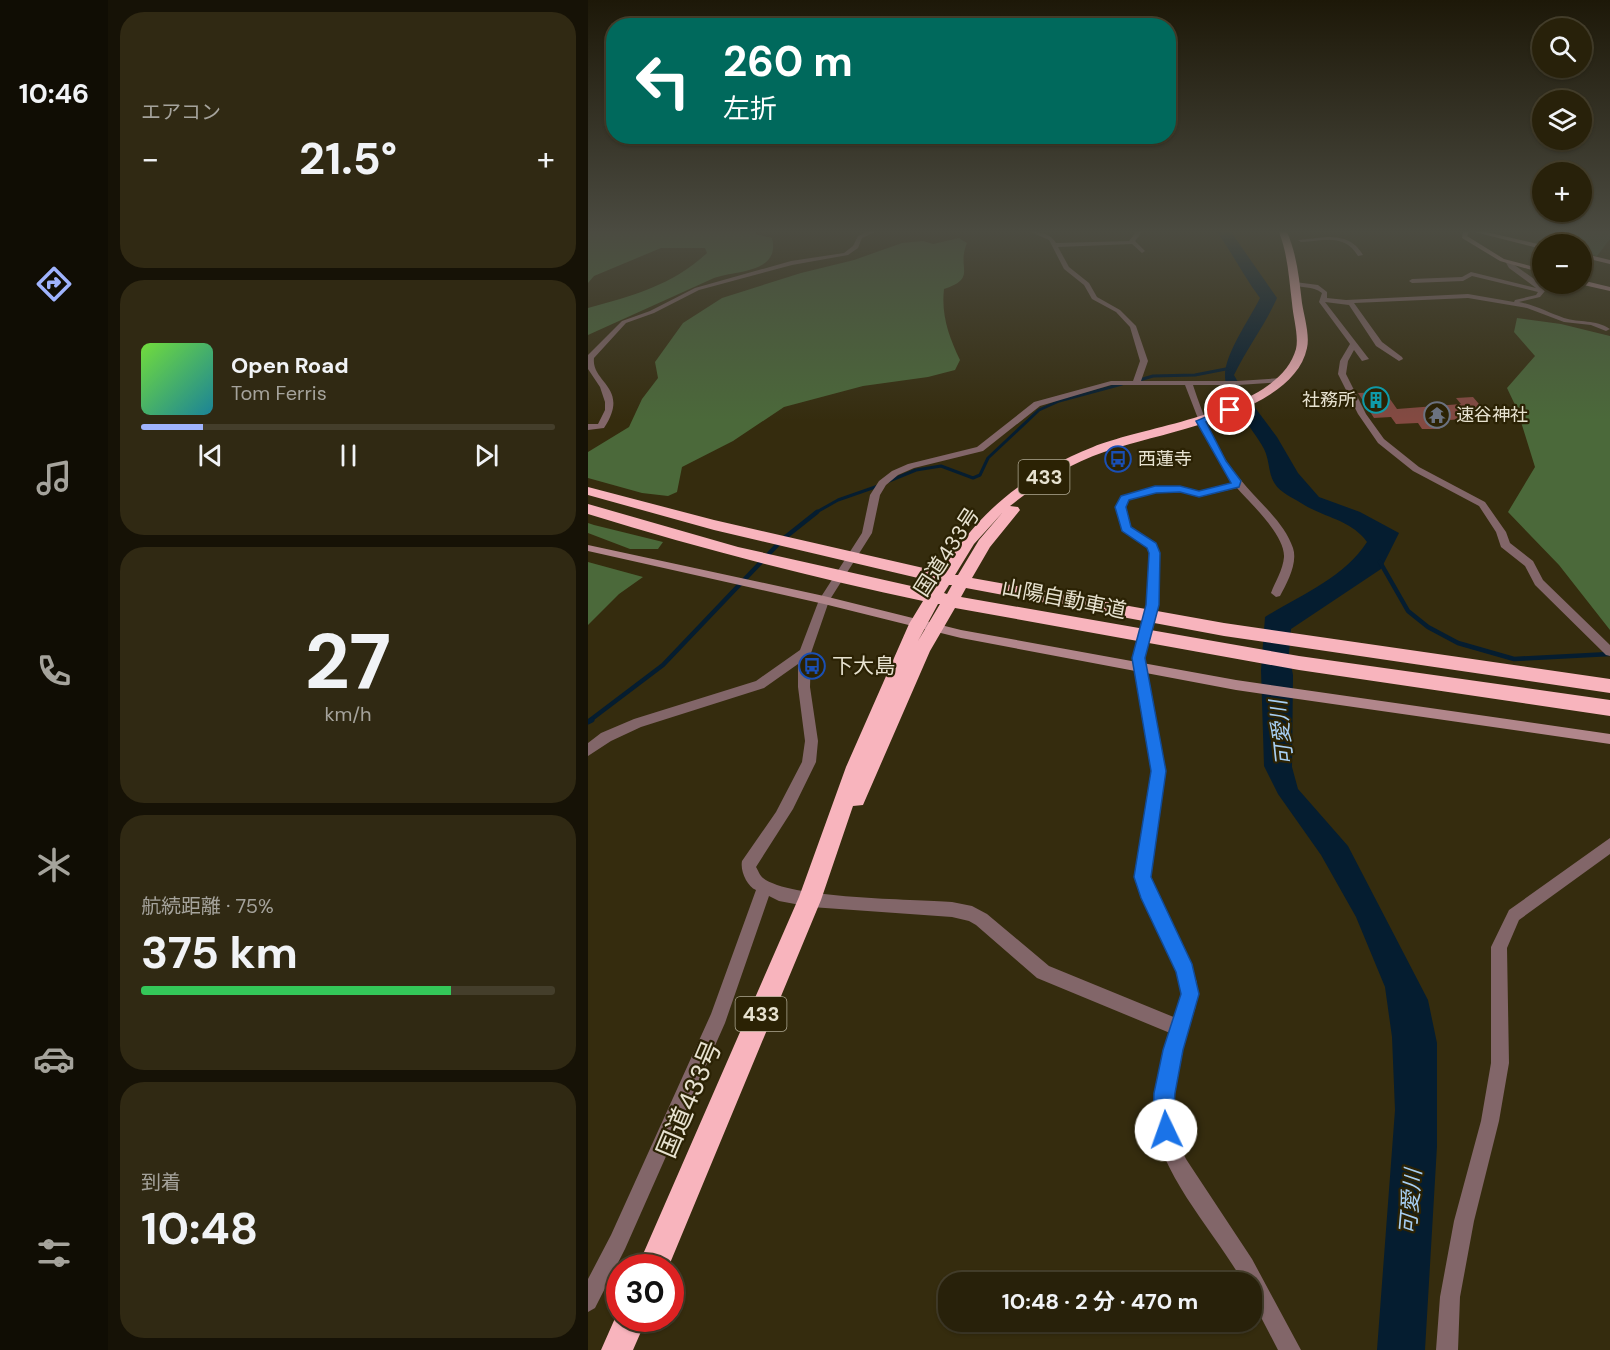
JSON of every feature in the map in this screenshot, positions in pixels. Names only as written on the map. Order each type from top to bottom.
[{"type":"highway","name":"国道433号","points":[[1255,403],[1282,380],[1296,363],[1302,346],[1300,295]]},
{"type":"highway","name":"国道433号","points":[[658,1254],[925,626],[984,544],[1010,512],[1027,498],[1068,472],[1106,456],[1277,396],[1294,381],[1311,353],[1313,341],[1303,295]]},
{"type":"highway","name":"山陽自動車道","points":[[588,491],[774,541],[1080,605],[1390,657],[1610,686]]},
{"type":"highway","name":"山陽自動車道","points":[[588,509],[911,593],[1102,630],[1375,676],[1610,708]]},
{"type":"highway","points":[[617,1350],[625,1332]]},
{"type":"street","points":[[588,427],[601,426],[608,417],[612,402],[604,385],[588,365],[590,357],[624,322],[652,312],[685,295]]},
{"type":"street","points":[[1093,295],[1118,311],[1133,326],[1136,344],[1144,361],[1137,381]]},
{"type":"street","points":[[1324,295],[1323,304],[1365,359]]},
{"type":"street","points":[[1511,302],[1529,300],[1539,295]]},
{"type":"street","points":[[1323,299],[1349,301],[1468,296],[1530,306],[1566,321],[1592,323],[1606,329]]},
{"type":"street","points":[[1349,301],[1356,307],[1379,344],[1399,359]]},
{"type":"street","points":[[1354,345],[1344,361],[1342,374],[1362,414],[1381,441],[1416,469],[1482,504],[1501,532],[1505,545],[1529,564],[1539,582],[1610,652]]},
{"type":"street","points":[[1180,1028],[1043,972],[1026,961],[984,922],[972,914],[936,906],[874,905],[812,896],[782,895],[764,888],[752,879],[748,868],[751,858],[775,829],[809,760],[811,737],[803,677],[805,653],[824,600],[867,532],[875,495],[888,478],[911,466],[980,449],[1044,401],[1111,382],[1240,383],[1282,380]]},
{"type":"street","points":[[1188,382],[1202,424],[1222,462],[1278,532],[1286,546],[1289,556],[1276,592]]},
{"type":"street","points":[[1236,481],[1233,486],[1199,494],[1180,489],[1155,489],[1131,495],[1121,502],[1126,529],[1152,546],[1155,553],[1152,605],[1139,655],[1159,771],[1143,877],[1147,892],[1189,982],[1190,994],[1165,1093],[1163,1117],[1168,1142],[1179,1166],[1245,1266],[1290,1350]]},
{"type":"street","points":[[588,548],[824,600],[925,626],[1140,667],[1259,689],[1610,739]]},
{"type":"street","points":[[588,750],[606,737],[638,723],[760,685],[805,653]]},
{"type":"street","points":[[1447,1350],[1452,1286],[1464,1221],[1490,1120],[1500,1063],[1499,947],[1514,915],[1610,845]]},
{"type":"street","points":[[588,1301],[623,1232],[719,1017],[764,888]]},
{"type":"green space","points":[[633,295],[676,295],[588,335],[588,308]]},
{"type":"green space","points":[[731,295],[943,295],[947,326],[960,360],[955,370],[928,377],[863,386],[784,407],[733,441],[682,467],[677,492],[668,496],[642,493],[588,478],[588,452],[629,427],[642,399],[658,378],[655,362],[683,323],[722,298]]},
{"type":"green space","points":[[1517,318],[1561,324],[1610,336],[1610,630],[1559,565],[1508,512],[1535,467],[1517,409],[1507,388],[1535,356],[1514,332]]},
{"type":"green space","points":[[588,523],[663,542],[658,549],[630,549],[588,533]]},
{"type":"green space","points":[[588,562],[643,577],[619,594],[588,625]]},
{"type":"water","name":"可愛川","points":[[1258,295],[1275,295],[1277,298],[1234,375],[1244,393],[1277,437],[1298,473],[1319,497],[1360,512],[1399,533],[1381,569],[1291,629],[1289,654],[1293,675],[1292,767],[1298,789],[1348,846],[1428,1000],[1437,1043],[1437,1146],[1425,1350],[1377,1350],[1395,1110],[1392,1037],[1385,987],[1356,917],[1321,855],[1278,794],[1264,766],[1261,670],[1265,617],[1334,576],[1347,566],[1367,542],[1345,524],[1309,508],[1277,487],[1271,476],[1264,449],[1230,396],[1225,377],[1229,358],[1260,298]]},
{"type":"building","points":[[1385,392],[1397,409],[1461,404],[1456,398],[1473,397],[1490,417],[1436,421],[1440,429],[1422,429],[1418,423],[1396,424],[1391,417],[1374,418],[1358,393]]},
{"type":"waterway","points":[[1136,381],[1153,376],[1195,375],[1231,368]]},
{"type":"waterway","points":[[889,481],[916,470],[941,466],[973,478],[980,475],[988,458],[1039,410],[1059,401],[1122,384]]},
{"type":"waterway","points":[[815,513],[838,500],[881,485]]},
{"type":"waterway","points":[[589,721],[663,665],[783,539],[817,512]]},
{"type":"waterway","points":[[1380,562],[1408,611],[1428,627],[1458,643],[1514,659],[1610,654]]},
{"type":"waterway","points":[[588,722],[592,720]]},
{"type":"place","name":"社務所","points":[[1376,400]]},
{"type":"place","name":"速谷神社","points":[[1437,415]]},
{"type":"place","name":"西蓮寺","points":[[1118,459]]},
{"type":"place","name":"下大島","points":[[812,666]]},
{"type":"route","points":[[1166,1130],[1163,1117],[1165,1093],[1173,1050],[1190,994],[1185,970],[1144,885],[1143,870],[1159,771],[1139,655],[1152,605],[1155,553],[1152,546],[1126,529],[1120,507],[1125,498],[1155,489],[1180,489],[1199,494],[1236,485],[1236,481],[1222,462],[1200,421],[1230,410]]}]
